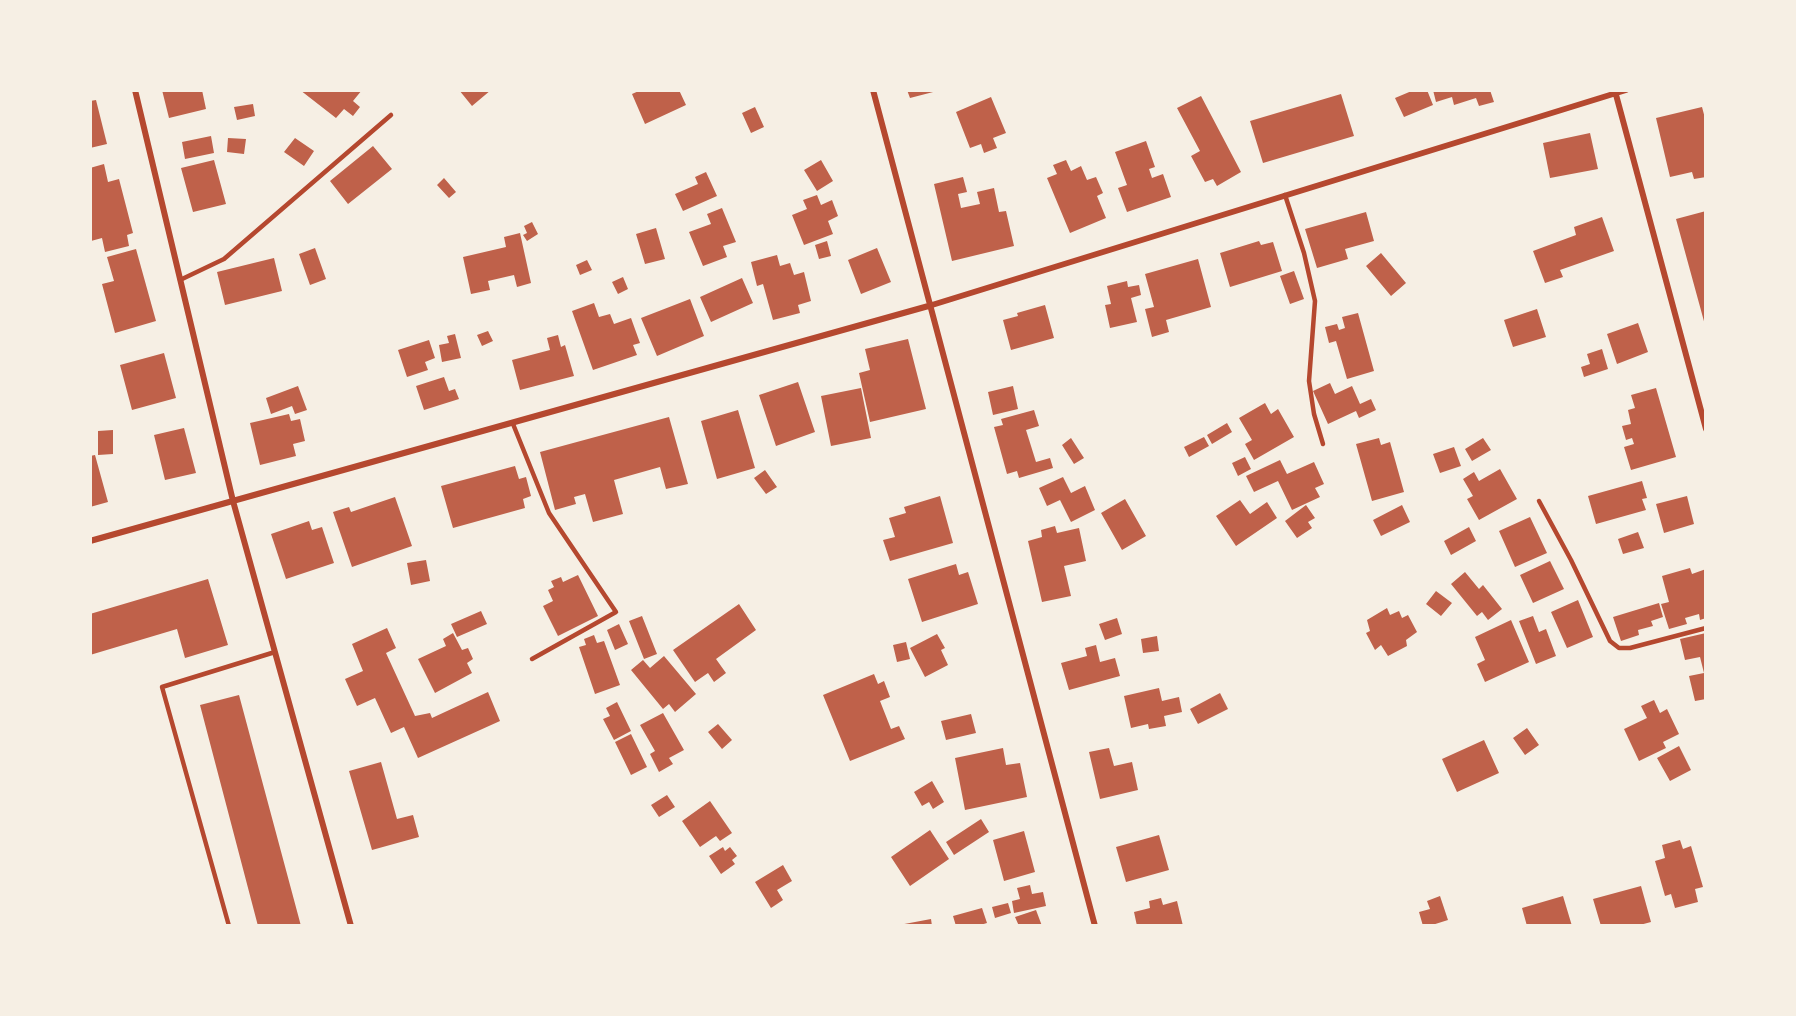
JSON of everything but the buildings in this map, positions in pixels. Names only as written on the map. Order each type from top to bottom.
[{"type":"street","points":[[135,90],[233,501],[351,926]]},
{"type":"street","points":[[873,90],[932,305],[1095,926]]},
{"type":"street","points":[[90,541],[932,305],[1615,91],[1626,90]]},
{"type":"street","points":[[1615,91],[1706,429]]},
{"type":"lane","points":[[180,280],[224,259],[391,115]]},
{"type":"lane","points":[[1285,195],[1304,253],[1315,301],[1309,381],[1314,414],[1323,444]]},
{"type":"lane","points":[[513,424],[549,513],[616,612],[532,659]]},
{"type":"lane","points":[[1539,501],[1571,560],[1610,641],[1619,648],[1630,648],[1706,627]]},
{"type":"lane","points":[[230,926],[162,687],[275,652]]}]
